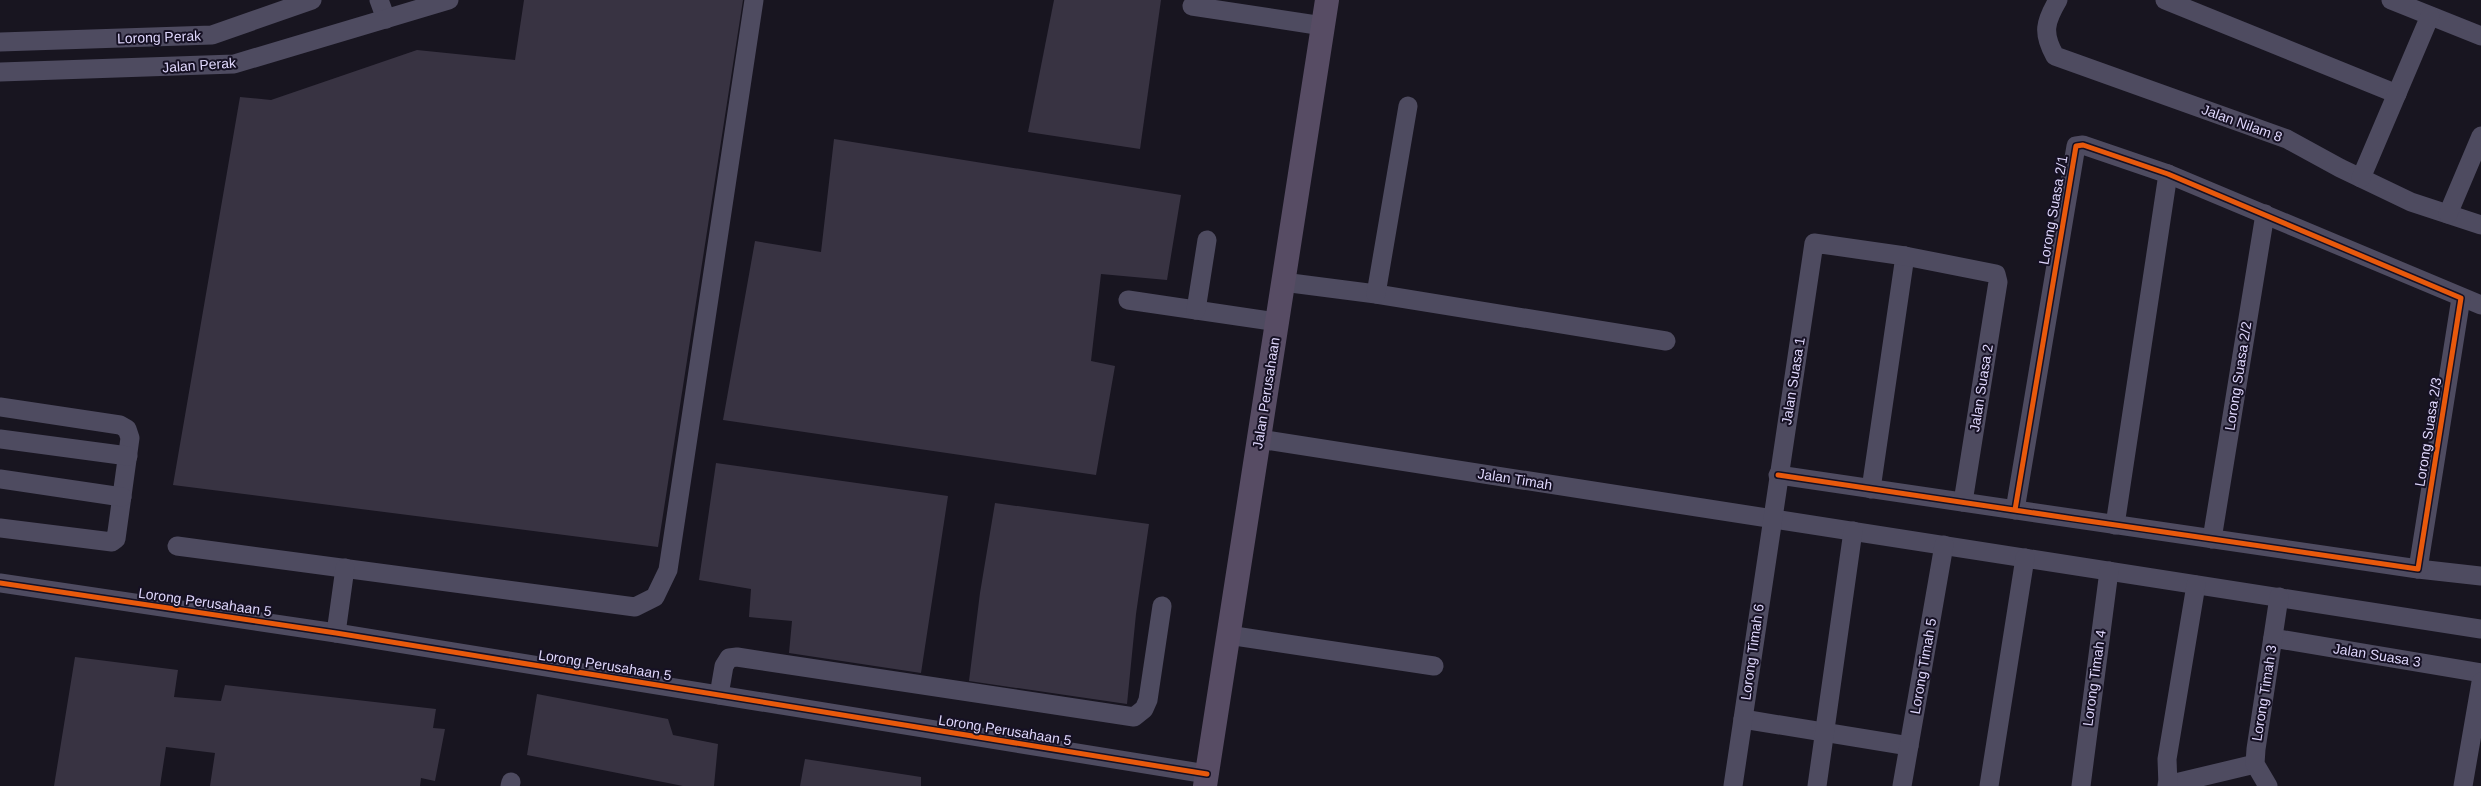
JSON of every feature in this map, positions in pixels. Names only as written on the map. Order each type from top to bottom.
[{"type":"main road","name":"Jalan Perusahaan","points":[[1206,780],[1327,0]]},
{"type":"street","name":"Lorong Perak","points":[[0,42],[212,35],[312,0]]},
{"type":"street","points":[[379,0],[386,19]]},
{"type":"street","name":"Jalan Perak","points":[[0,72],[234,64],[449,0]]},
{"type":"street","points":[[178,546],[635,606],[655,597],[668,570],[754,0]]},
{"type":"street","name":"Jalan Nilam 8","points":[[2058,0],[2049,16],[2045,40],[2054,56],[2287,139],[2411,202],[2481,225]]},
{"type":"street","points":[[2165,0],[2396,94]]},
{"type":"street","points":[[2391,0],[2481,36]]},
{"type":"street","points":[[1192,6],[1323,26]]},
{"type":"street","points":[[2361,178],[2430,16]]},
{"type":"street","points":[[1376,294],[1408,106]]},
{"type":"street","points":[[2448,214],[2481,136]]},
{"type":"street","name":"Lorong Suasa 2/1","points":[[2015,510],[2076,146],[2083,145],[2168,174],[2481,305]]},
{"type":"street","points":[[2115,525],[2168,174]]},
{"type":"street","name":"Lorong Suasa 2/2","points":[[2212,539],[2265,214]]},
{"type":"street","points":[[1196,310],[1207,240]]},
{"type":"street","name":"Jalan Suasa 1","points":[[1771,519],[1814,243],[1904,256]]},
{"type":"street","points":[[1871,489],[1904,256]]},
{"type":"street","name":"Jalan Suasa 2","points":[[1904,256],[1996,274],[1998,282],[1963,502]]},
{"type":"street","points":[[1283,282],[1376,294],[1666,341]]},
{"type":"street","name":"Lorong Suasa 2/3","points":[[2418,569],[2461,298]]},
{"type":"street","points":[[1128,300],[1277,322]]},
{"type":"street","points":[[0,407],[120,425],[127,429],[130,438],[116,539],[112,542],[0,528]]},
{"type":"street","points":[[0,439],[128,456]]},
{"type":"street","name":"Jalan Timah","points":[[1259,439],[2481,629]]},
{"type":"street","points":[[1778,475],[2418,569],[2481,576]]},
{"type":"street","points":[[0,479],[122,497]]},
{"type":"street","name":"Lorong Timah 6","points":[[1733,786],[1771,519]]},
{"type":"street","points":[[1817,786],[1854,531]]},
{"type":"street","name":"Lorong Timah 5","points":[[1902,786],[1944,545]]},
{"type":"street","points":[[1989,786],[2025,558]]},
{"type":"street","points":[[336,633],[345,568]]},
{"type":"street","name":"Lorong Timah 4","points":[[2081,786],[2109,571]]},
{"type":"street","name":"Lorong Perusahaan 5","points":[[0,583],[336,633],[719,695],[1206,780]]},
{"type":"street","points":[[2196,584],[2167,760],[2168,786],[2255,764],[2268,786]]},
{"type":"street","name":"Lorong Timah 3","points":[[2255,764],[2279,597]]},
{"type":"street","points":[[719,695],[724,666],[729,658],[737,657],[1134,717],[1144,708],[1148,700],[1162,606]]},
{"type":"street","points":[[1228,635],[1434,666]]},
{"type":"street","name":"Jalan Suasa 3","points":[[2273,638],[2481,673]]},
{"type":"street","points":[[2463,786],[2474,768],[2481,682]]},
{"type":"street","points":[[1743,719],[1909,746]]},
{"type":"building","points":[[524,0],[743,0],[658,547],[173,485],[240,97],[271,100],[417,50],[515,60]]},
{"type":"building","points":[[1054,0],[1161,0],[1140,149],[1028,132]]},
{"type":"building","points":[[834,139],[1181,195],[1167,280],[1101,274],[1091,361],[1115,366],[1096,475],[723,420],[755,241],[821,252]]},
{"type":"building","points":[[716,463],[948,496],[921,673],[789,653],[792,621],[749,617],[751,589],[699,580]]},
{"type":"building","points":[[995,503],[1149,524],[1136,614],[1127,704],[969,681],[980,593]]},
{"type":"building","points":[[75,657],[178,670],[174,697],[221,701],[225,685],[436,709],[433,728],[445,729],[435,781],[421,778],[420,786],[210,786],[215,753],[166,747],[160,786],[54,786]]},
{"type":"building","points":[[537,694],[668,719],[673,735],[718,744],[714,786],[683,786],[527,755]]},
{"type":"building","points":[[805,759],[921,777],[921,786],[800,786]]},
{"type":"cycle path","points":[[1778,475],[2018,511],[2418,569],[2461,298],[2168,174],[2083,145],[2076,146],[2015,510]]},
{"type":"cycle path","points":[[0,583],[336,633],[1207,774]]}]
